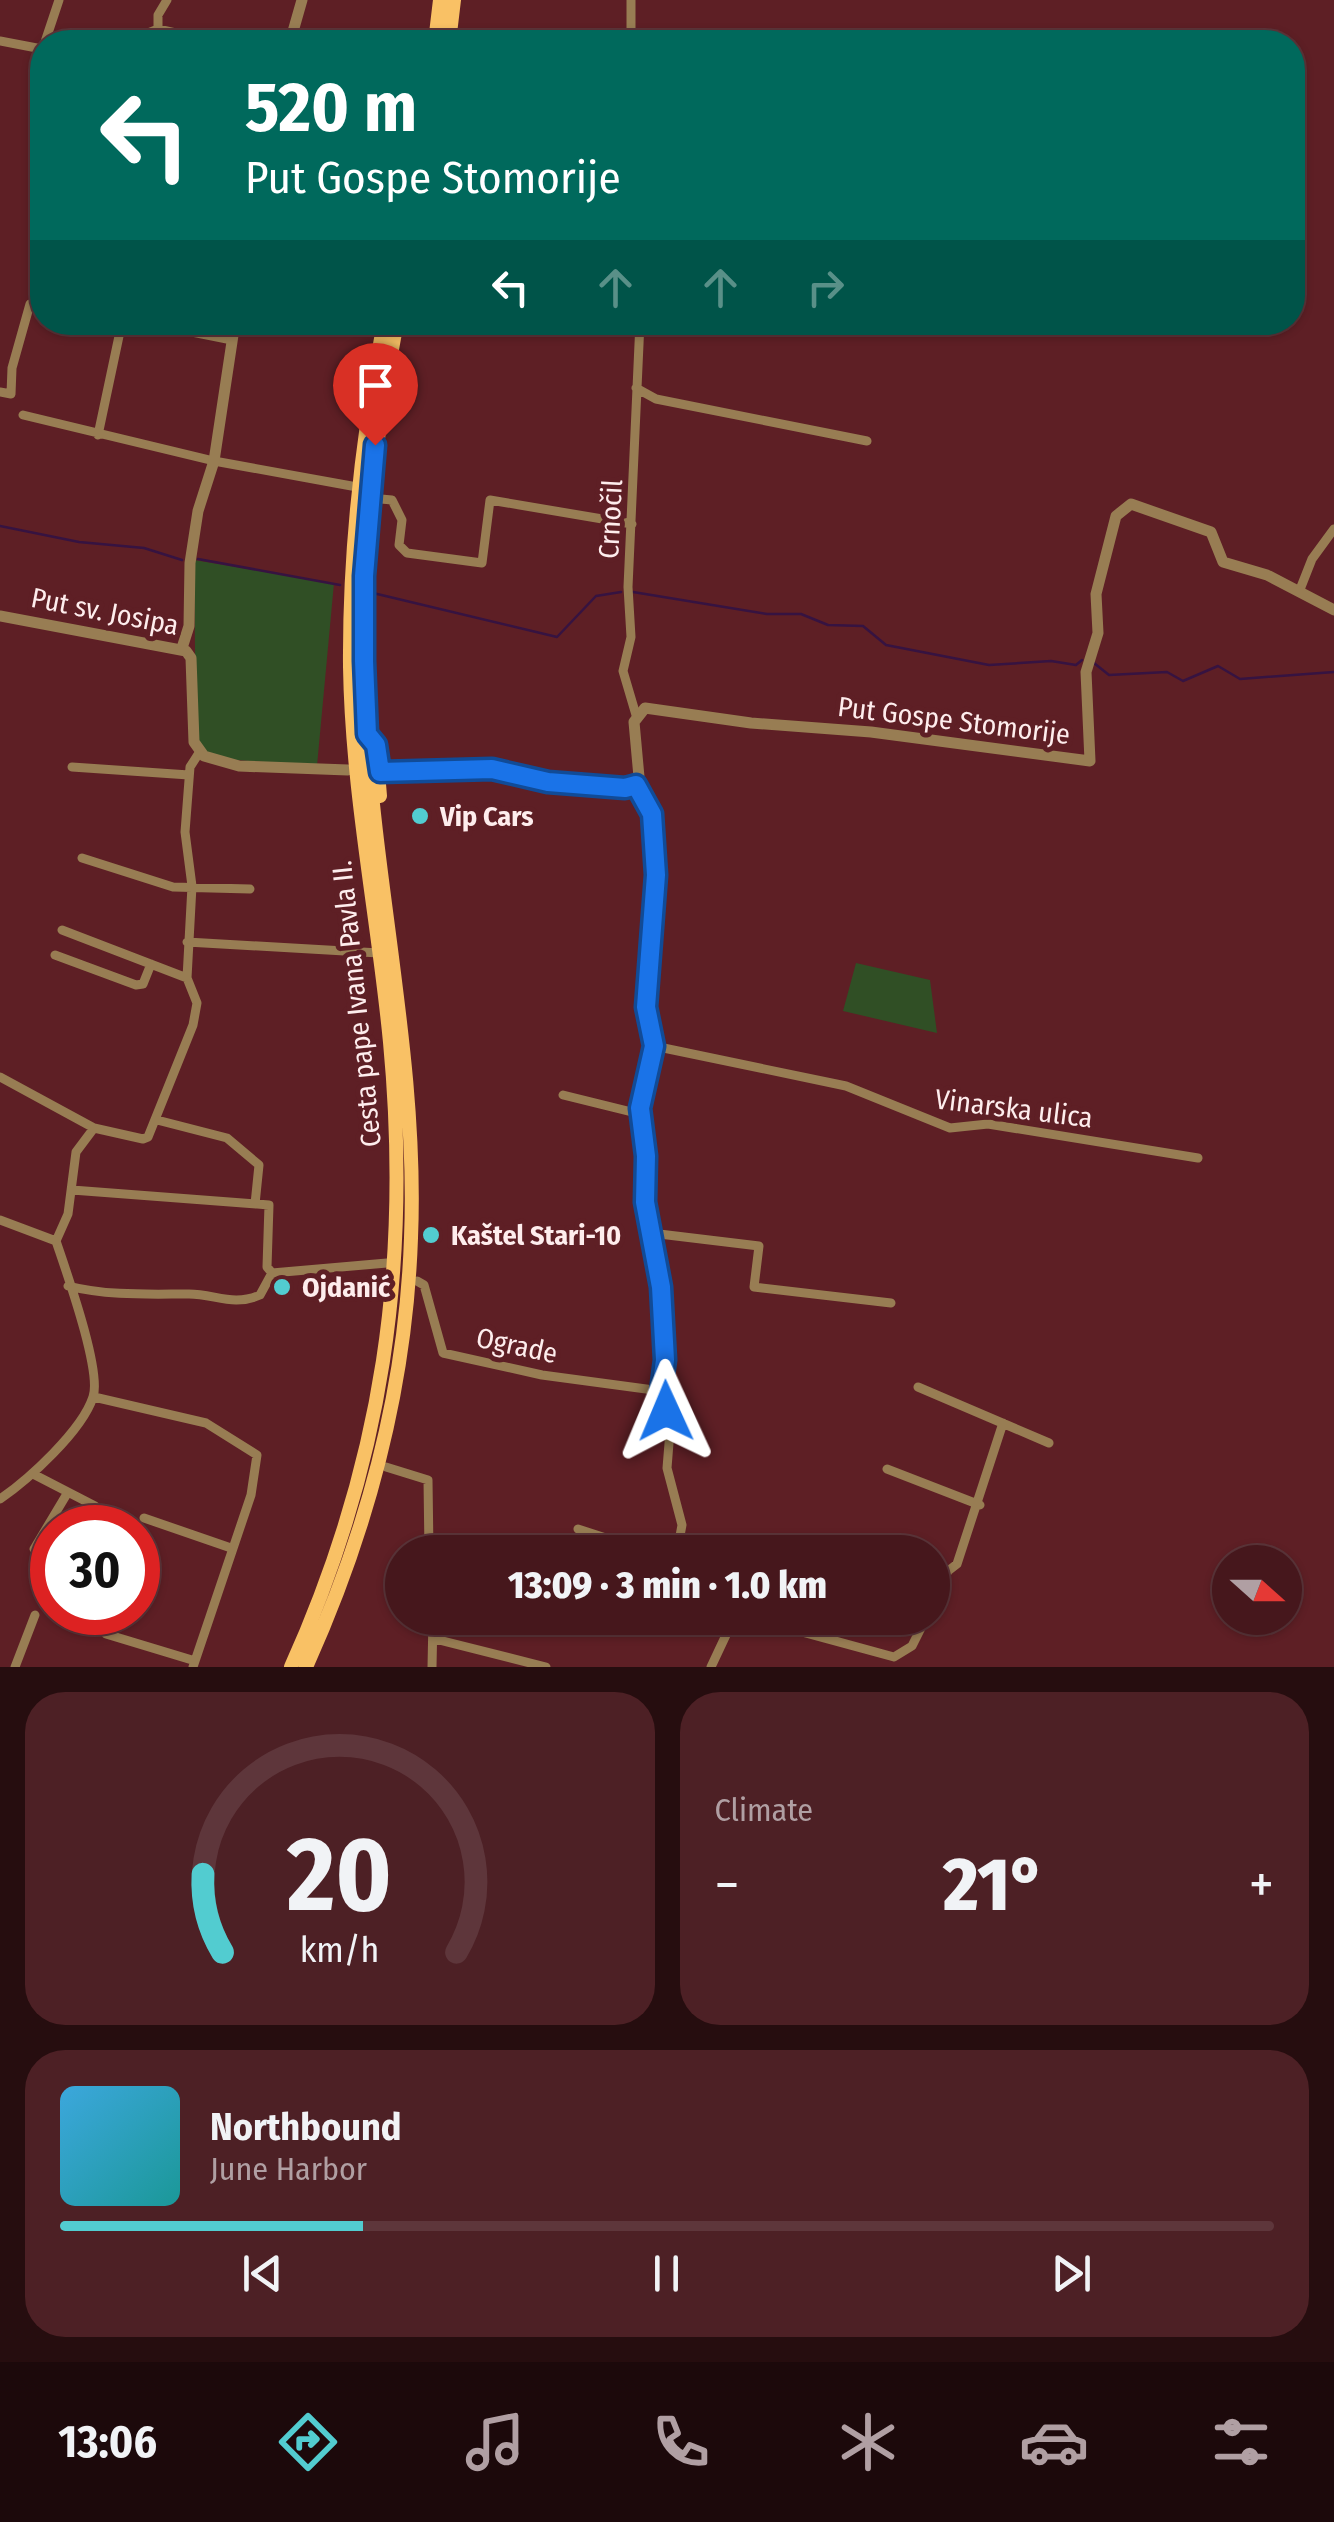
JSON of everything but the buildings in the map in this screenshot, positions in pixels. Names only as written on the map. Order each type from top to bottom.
[{"type":"main road","points":[[436,30],[440,0]]},
{"type":"main road","points":[[450,30],[454,0]]},
{"type":"main road","name":"Cesta pape Ivana Pavla II.","points":[[291,1667],[349,1518],[386,1358],[395,1264],[397,1163],[353,721],[350,642],[357,487],[382,335]]},
{"type":"main road","name":"Cesta pape Ivana Pavla II.","points":[[306,1667],[371,1494],[396,1382],[408,1294],[409,1109],[367,734],[364,576],[370,498],[395,335]]},
{"type":"main road","points":[[353,721],[346,738],[348,770],[358,844],[368,868]]},
{"type":"main road","points":[[367,734],[376,745],[380,772],[374,816]]},
{"type":"street","points":[[49,30],[59,0]]},
{"type":"street","points":[[162,30],[158,29],[158,15],[167,0]]},
{"type":"street","points":[[293,30],[302,0]]},
{"type":"street","points":[[631,30],[632,0]]},
{"type":"street","points":[[0,41],[30,44]]},
{"type":"street","points":[[0,392],[11,394],[12,368],[30,304]]},
{"type":"street","points":[[98,435],[119,335]]},
{"type":"street","points":[[207,335],[232,340]]},
{"type":"street","points":[[182,648],[189,626],[190,563],[198,512],[214,462],[233,335]]},
{"type":"street","name":"Crnočil","points":[[636,715],[623,672],[631,637],[628,587],[639,335]]},
{"type":"street","points":[[636,388],[656,400],[867,441]]},
{"type":"street","points":[[23,415],[214,462],[357,487]]},
{"type":"street","points":[[370,498],[392,500],[402,520],[399,545],[408,553],[482,564],[490,500],[632,524]]},
{"type":"street","name":"Put Gospe Stomorije","points":[[636,715],[645,708],[658,708],[1090,761],[1086,672],[1098,633],[1096,594],[1116,516],[1124,506],[1140,504],[1211,532],[1223,562],[1267,575],[1334,610]]},
{"type":"street","points":[[1299,592],[1312,559],[1334,529]]},
{"type":"street","name":"Put sv. Josipa","points":[[0,616],[182,648],[191,658],[194,742],[199,752]]},
{"type":"street","points":[[636,715],[636,785],[652,814],[656,875],[646,1007],[654,1046],[640,1114],[651,1233],[661,1287],[665,1360],[661,1391],[670,1431],[667,1468],[671,1496],[682,1525],[681,1535]]},
{"type":"street","points":[[0,1077],[94,1128],[143,1140],[157,1120],[193,1025],[197,1003],[187,978],[192,886],[185,832],[189,775],[199,752],[239,766],[348,770]]},
{"type":"street","points":[[72,766],[189,775]]},
{"type":"street","points":[[380,772],[492,769],[548,782],[625,788],[636,785]]},
{"type":"street","points":[[82,858],[174,886],[250,889]]},
{"type":"street","points":[[62,930],[187,978]]},
{"type":"street","points":[[186,942],[379,953]]},
{"type":"street","points":[[55,955],[136,985],[143,984],[151,964]]},
{"type":"street","name":"Vinarska ulica","points":[[654,1046],[846,1086],[950,1128],[988,1124],[1198,1158]]},
{"type":"street","points":[[563,1095],[640,1114]]},
{"type":"street","points":[[157,1120],[226,1138],[248,1156],[258,1166],[256,1204]]},
{"type":"street","points":[[0,1499],[35,1476],[94,1397],[93,1355],[56,1241],[72,1190],[76,1152],[94,1128]]},
{"type":"street","points":[[72,1190],[270,1205],[267,1266],[272,1273]]},
{"type":"street","points":[[0,1220],[56,1241]]},
{"type":"street","points":[[651,1233],[759,1246],[754,1287],[891,1303]]},
{"type":"street","points":[[272,1273],[387,1263]]},
{"type":"street","points":[[68,1286],[105,1295],[193,1294],[228,1302],[260,1295],[272,1273]]},
{"type":"street","name":"Ograde","points":[[417,1281],[424,1284],[443,1353],[542,1375],[661,1391]]},
{"type":"street","points":[[918,1387],[1049,1442]]},
{"type":"street","points":[[94,1397],[206,1423],[257,1455],[251,1495],[193,1664],[109,1635]]},
{"type":"street","points":[[950,1569],[957,1564],[980,1505],[1003,1423]]},
{"type":"street","points":[[386,1467],[428,1480],[429,1535]]},
{"type":"street","points":[[887,1469],[980,1505]]},
{"type":"street","points":[[35,1476],[93,1505]]},
{"type":"street","points":[[60,1505],[68,1492]]},
{"type":"street","points":[[160,1524],[231,1548]]},
{"type":"street","points":[[578,1529],[597,1535]]},
{"type":"street","points":[[16,1667],[30,1629]]},
{"type":"street","points":[[432,1667],[435,1635]]},
{"type":"street","points":[[711,1667],[726,1635]]},
{"type":"street","points":[[813,1635],[894,1657],[912,1646],[918,1635]]},
{"type":"street","points":[[435,1639],[546,1667]]},
{"type":"green space","points":[[194,560],[334,583],[317,766],[224,759],[203,752],[196,736]]},
{"type":"green space","points":[[856,963],[930,980],[937,1033],[843,1011]]},
{"type":"waterway","points":[[0,526],[79,542],[144,548],[182,560]]},
{"type":"waterway","points":[[198,559],[340,585]]},
{"type":"waterway","points":[[373,593],[557,637],[596,596],[621,592]]},
{"type":"waterway","points":[[633,592],[767,614],[801,614],[828,625],[863,626],[886,645],[989,665],[1051,661],[1076,665],[1082,660]]},
{"type":"waterway","points":[[1094,663],[1109,675],[1167,672],[1183,681],[1218,666],[1240,679],[1334,672]]},
{"type":"place","name":"Vip Cars","points":[[420,816]]},
{"type":"place","name":"Kaštel Stari-10","points":[[431,1235]]},
{"type":"place","name":"Ojdanić","points":[[282,1287]]},
{"type":"route","points":[[375,445],[364,576],[364,661],[367,734],[376,745],[380,772],[492,769],[548,782],[625,788],[636,785],[648,800],[656,875],[646,1007],[654,1046],[640,1108],[646,1156],[645,1202],[661,1287],[665,1360],[661,1391],[666,1411]]}]
